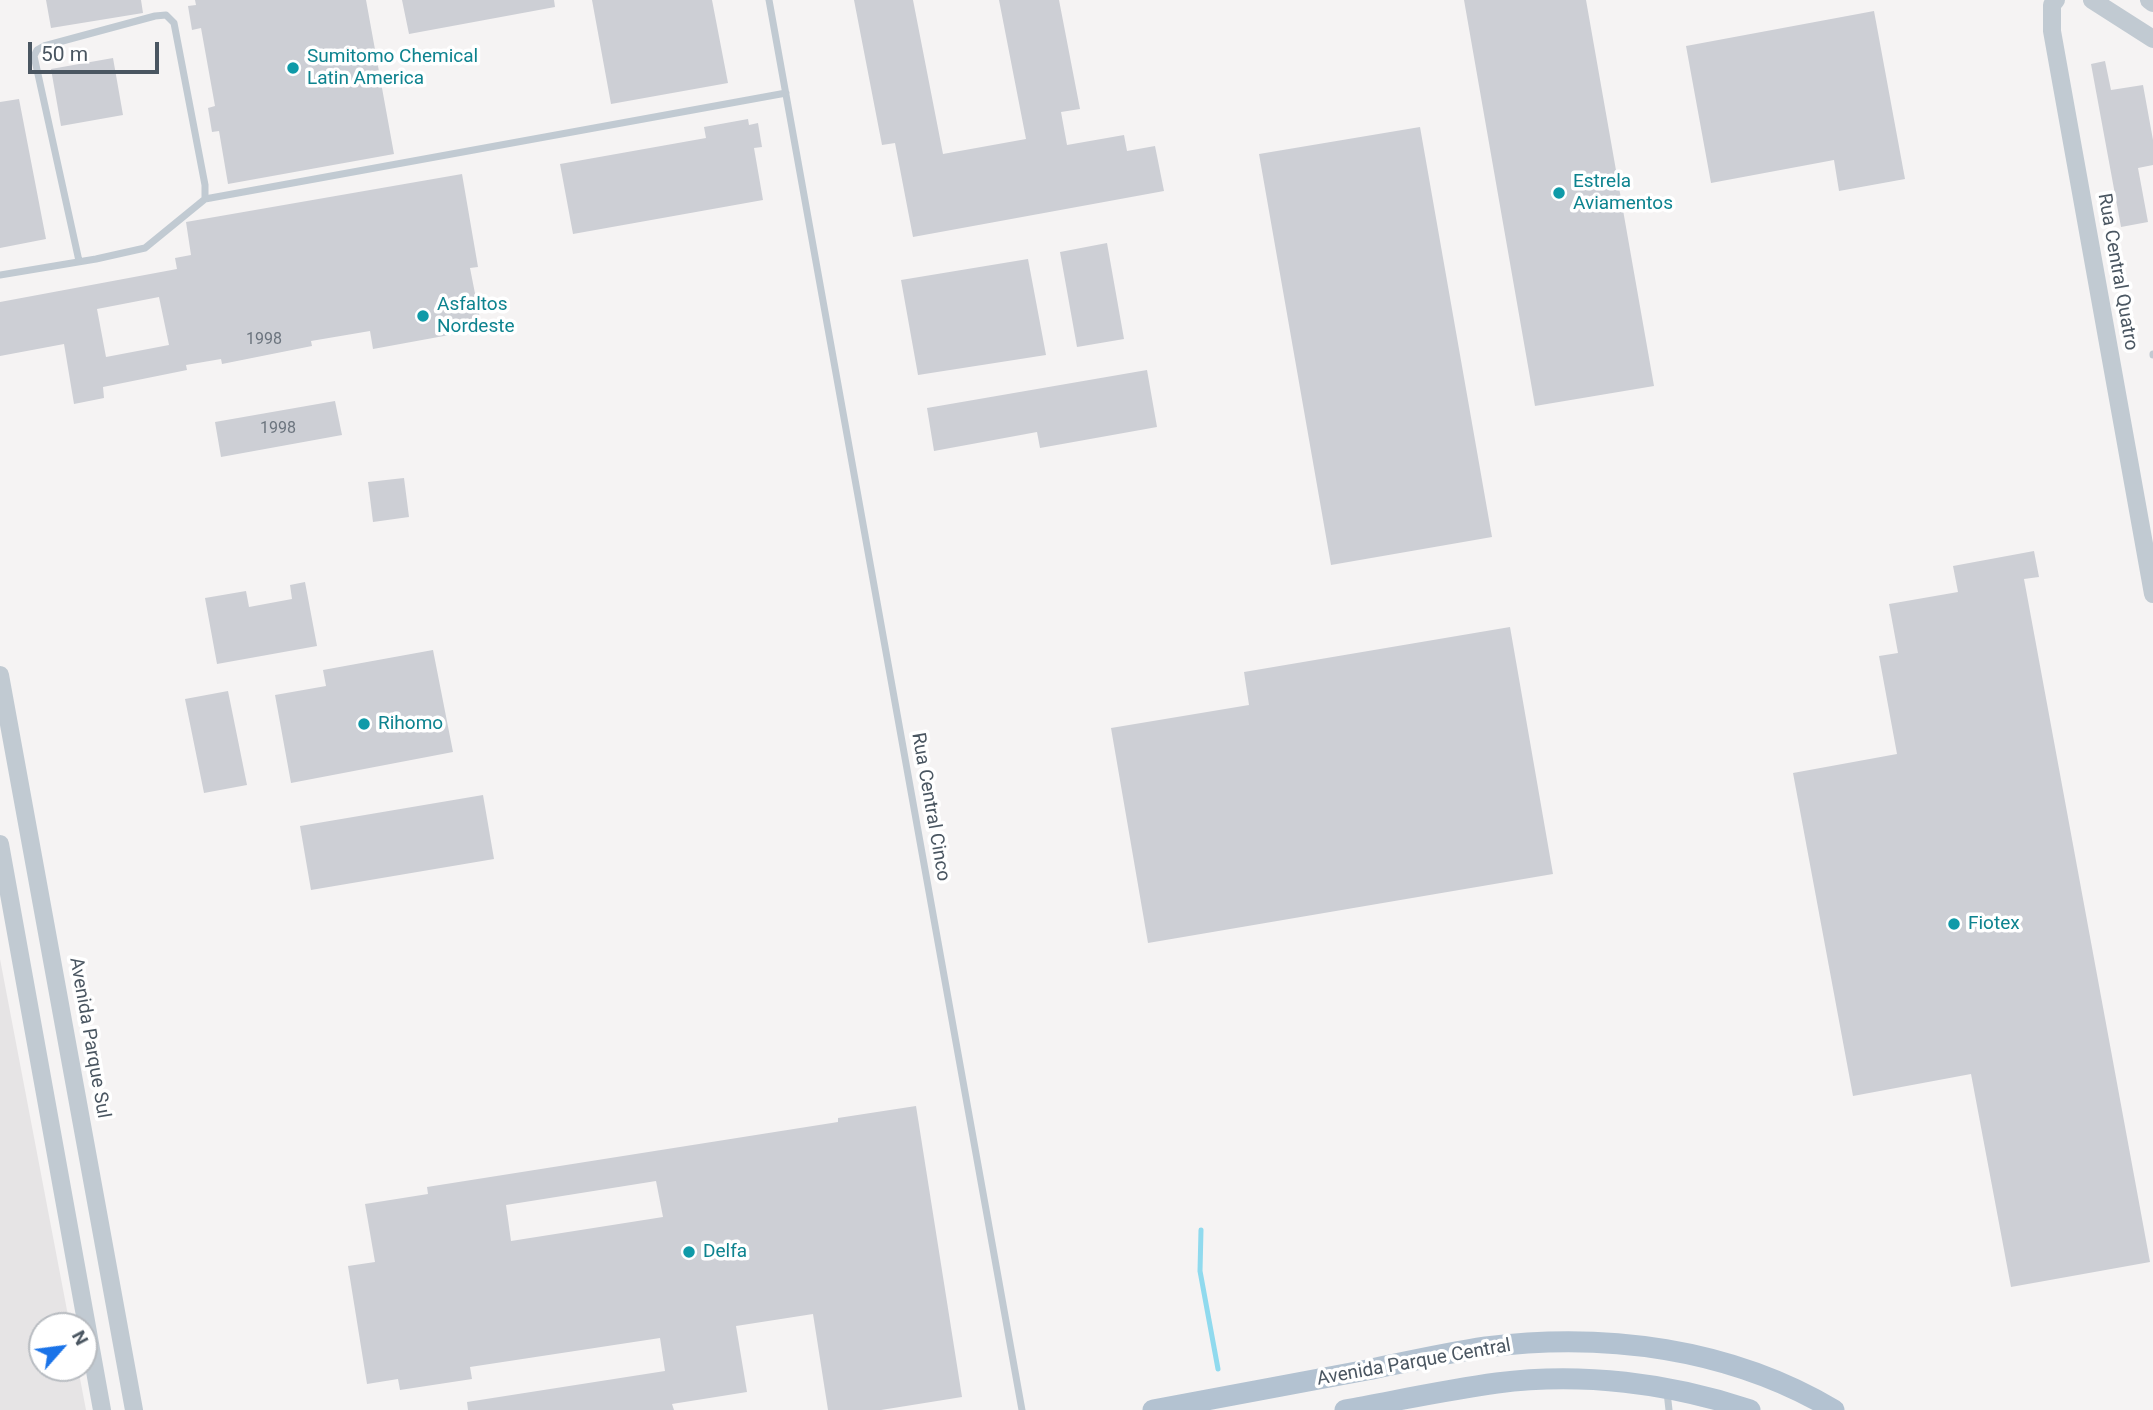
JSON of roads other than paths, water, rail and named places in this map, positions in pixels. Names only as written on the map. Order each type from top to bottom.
[{"type":"main road","name":"Avenida Parque Central","points":[[1153,1410],[1486,1348],[1557,1342],[1605,1342],[1702,1356],[1758,1373],[1834,1410]]},
{"type":"main road","name":"Avenida Parque Central","points":[[1345,1410],[1498,1383],[1590,1380],[1695,1393],[1750,1410]]},
{"type":"street","name":"Rua Central Quatro","points":[[2056,0],[2052,5],[2052,31],[2153,594]]},
{"type":"street","points":[[2092,0],[2153,39]]},
{"type":"street","name":"Avenida Parque Sul","points":[[0,675],[134,1410]]},
{"type":"street","points":[[0,844],[102,1410]]},
{"type":"lane","name":"Rua Central Cinco","points":[[769,0],[1022,1410]]},
{"type":"lane","points":[[79,261],[34,56],[37,50],[44,46],[166,15],[174,23],[205,185],[205,199]]},
{"type":"lane","points":[[0,275],[145,247],[205,199],[786,93]]},
{"type":"lane","points":[[1667,1388],[1669,1410]]},
{"type":"waterway","points":[[1201,1230],[1200,1271],[1218,1369]]},
{"type":"place","name":"Sumitomo Chemical Latin America","points":[[293,68]]},
{"type":"place","name":"Estrela Aviamentos","points":[[1559,193]]},
{"type":"place","name":"Asfaltos Nordeste","points":[[423,316]]},
{"type":"place","name":"Rihomo","points":[[364,724]]},
{"type":"place","name":"Fiotex","points":[[1954,924]]},
{"type":"place","name":"Delfa","points":[[689,1252]]}]
